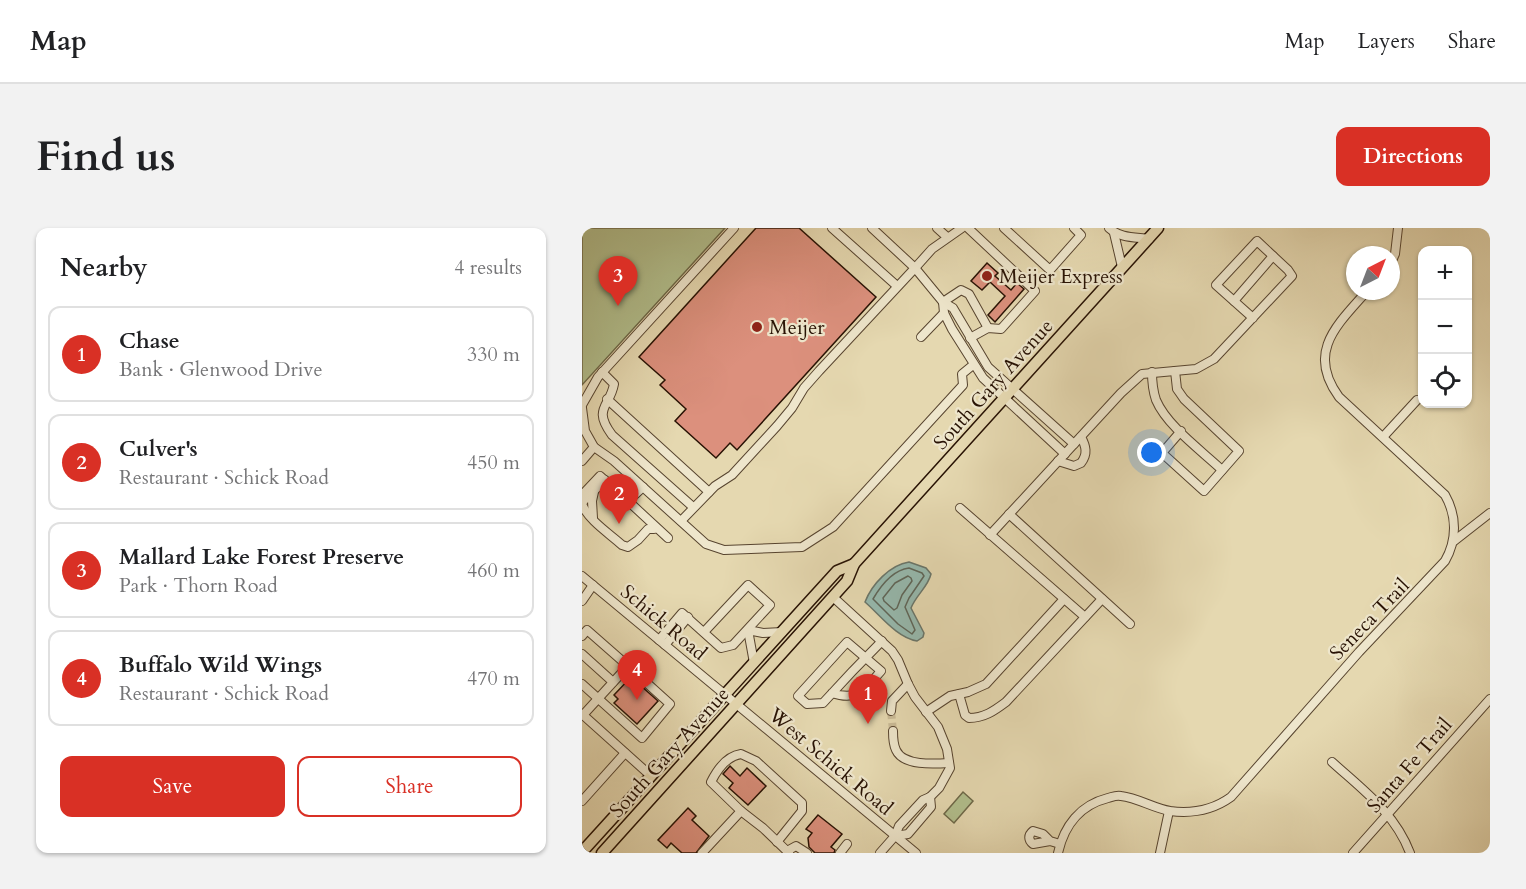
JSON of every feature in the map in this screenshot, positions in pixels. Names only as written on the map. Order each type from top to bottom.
[{"type":"main road","name":"South Gary Avenue","points":[[602,853],[848,581],[854,564],[1158,228]]},
{"type":"main road","name":"South Gary Avenue","points":[[582,852],[837,571],[854,564]]},
{"type":"street","points":[[734,228],[602,372],[582,407],[585,431],[594,447],[643,486],[706,544],[724,550],[802,547],[833,527],[963,385],[962,374],[973,365]]},
{"type":"street","points":[[832,228],[897,286]]},
{"type":"street","points":[[872,228],[915,268],[942,302],[953,308],[988,367],[1074,444]]},
{"type":"street","points":[[937,228],[947,237]]},
{"type":"street","points":[[681,521],[709,492],[732,476],[756,450],[786,417],[804,388],[932,249],[962,228]]},
{"type":"street","points":[[968,228],[1035,291],[1001,329],[988,328],[970,338]]},
{"type":"street","points":[[1004,228],[1050,270],[1082,235],[1074,228]]},
{"type":"street","points":[[1396,246],[1398,228]]},
{"type":"street","points":[[1112,230],[1123,236],[1149,239]]},
{"type":"street","points":[[1112,230],[1122,267]]},
{"type":"street","points":[[990,535],[1120,393],[1142,374],[1196,369],[1214,359],[1253,318],[1292,276],[1257,241],[1216,285],[1253,318]]},
{"type":"street","points":[[1234,301],[1273,256]]},
{"type":"street","points":[[942,302],[961,290],[969,294],[988,328]]},
{"type":"street","points":[[1360,300],[1334,329],[1327,344],[1324,361],[1328,378],[1339,397],[1445,495],[1453,512],[1454,541]]},
{"type":"street","points":[[942,302],[944,313],[973,365],[1003,399],[1065,454]]},
{"type":"street","points":[[921,337],[944,313]]},
{"type":"street","points":[[1175,371],[1177,389],[1184,399],[1239,451],[1204,491],[1162,453],[1181,431]]},
{"type":"street","points":[[602,372],[614,384],[603,406],[602,417],[605,426],[612,435],[693,507]]},
{"type":"street","points":[[1152,372],[1152,387],[1160,407],[1181,431],[1222,470]]},
{"type":"street","points":[[608,399],[709,492]]},
{"type":"street","points":[[1383,437],[1418,400]]},
{"type":"street","points":[[1058,461],[1074,466],[1081,463],[1086,453],[1081,436]]},
{"type":"street","points":[[582,461],[594,447]]},
{"type":"street","points":[[602,478],[594,492],[593,519],[622,545],[628,547],[648,529],[655,528]]},
{"type":"street","points":[[582,495],[602,478]]},
{"type":"street","points":[[602,478],[668,538]]},
{"type":"street","points":[[628,501],[643,486]]},
{"type":"street","points":[[960,508],[1085,618]]},
{"type":"street","points":[[1454,541],[1490,513]]},
{"type":"street","points":[[1009,514],[1130,624]]},
{"type":"street","points":[[582,515],[621,549],[628,551],[634,551],[655,528]]},
{"type":"street","name":"Seneca Trail","points":[[1059,849],[1067,828],[1074,818],[1087,806],[1101,799],[1118,795],[1169,811],[1205,811],[1231,797],[1343,669],[1445,561],[1454,541]]},
{"type":"street","name":"Schick Road","points":[[582,576],[725,695]]},
{"type":"street","points":[[582,601],[593,585]]},
{"type":"street","points":[[662,642],[685,615],[721,648],[733,645],[770,605],[748,585],[704,632]]},
{"type":"street","points":[[833,597],[882,641],[898,660],[908,684],[938,727],[947,748],[950,768],[939,788],[923,800],[899,826],[895,836],[880,853]]},
{"type":"street","points":[[926,712],[950,696],[986,684],[1064,599]]},
{"type":"street","points":[[959,694],[965,714],[969,718],[978,718],[991,713],[1006,702],[1102,599]]},
{"type":"street","points":[[582,636],[587,630],[670,704],[642,738],[582,684]]},
{"type":"street","points":[[748,630],[763,633],[782,632]]},
{"type":"street","points":[[748,630],[754,663]]},
{"type":"street","points":[[832,693],[844,697],[860,694],[881,671],[866,657],[848,642],[798,696],[807,704],[822,703],[866,657],[882,641]]},
{"type":"street","points":[[582,654],[613,682]]},
{"type":"street","points":[[628,666],[582,715],[651,776]]},
{"type":"street","points":[[891,711],[892,701],[908,684]]},
{"type":"street","name":"West Schick Road","points":[[725,695],[916,853]]},
{"type":"street","name":"Santa Fe Trail","points":[[1353,853],[1490,699]]},
{"type":"street","points":[[892,731],[894,748],[900,756],[912,762],[949,763]]},
{"type":"street","points":[[582,801],[625,753]]},
{"type":"street","points":[[777,842],[802,811],[802,803],[756,761],[741,754],[729,758],[711,782],[732,803],[788,852],[796,846],[807,853]]},
{"type":"street","points":[[1332,762],[1389,814],[1404,836],[1410,853]]},
{"type":"street","points":[[702,853],[741,811]]},
{"type":"street","points":[[1162,852],[1169,811]]},
{"type":"street","points":[[1050,842],[1059,849]]},
{"type":"street","points":[[840,853],[846,844]]},
{"type":"green space","points":[[582,228],[725,228],[582,385]]},
{"type":"green space","points":[[963,792],[973,801],[954,823],[944,814]]},
{"type":"water","points":[[909,562],[926,568],[931,574],[911,608],[924,633],[923,637],[917,641],[896,631],[865,602],[882,576],[895,567]]},
{"type":"building","name":"Meijer","points":[[756,228],[799,228],[876,297],[737,450],[730,443],[716,458],[675,421],[686,409],[660,385],[665,380],[639,357]]},
{"type":"building","points":[[987,263],[998,273],[995,276],[1011,290],[1017,283],[1024,289],[995,322],[988,315],[1005,296],[990,282],[982,290],[971,281]]},
{"type":"building","points":[[631,677],[658,701],[637,724],[614,703],[618,699],[614,695]]},
{"type":"building","points":[[730,766],[740,776],[747,768],[766,786],[748,805],[729,788],[733,783],[723,774]]},
{"type":"building","points":[[688,808],[696,816],[692,820],[709,836],[696,853],[682,853],[671,843],[667,848],[658,840]]},
{"type":"building","points":[[818,815],[842,834],[831,847],[835,850],[834,853],[815,853],[809,847],[808,838],[812,833],[806,829]]},
{"type":"tunnel","points":[[891,711],[893,731]]},
{"type":"place","name":"Meijer Express","points":[[987,276]]},
{"type":"place","name":"Mallard Lake Forest Preserve","points":[[618,306]]},
{"type":"place","name":"Meijer","points":[[757,327]]},
{"type":"place","name":"Culver's","points":[[619,524]]},
{"type":"place","name":"Buffalo Wild Wings","points":[[637,700]]},
{"type":"place","name":"Chase","points":[[868,724]]}]
